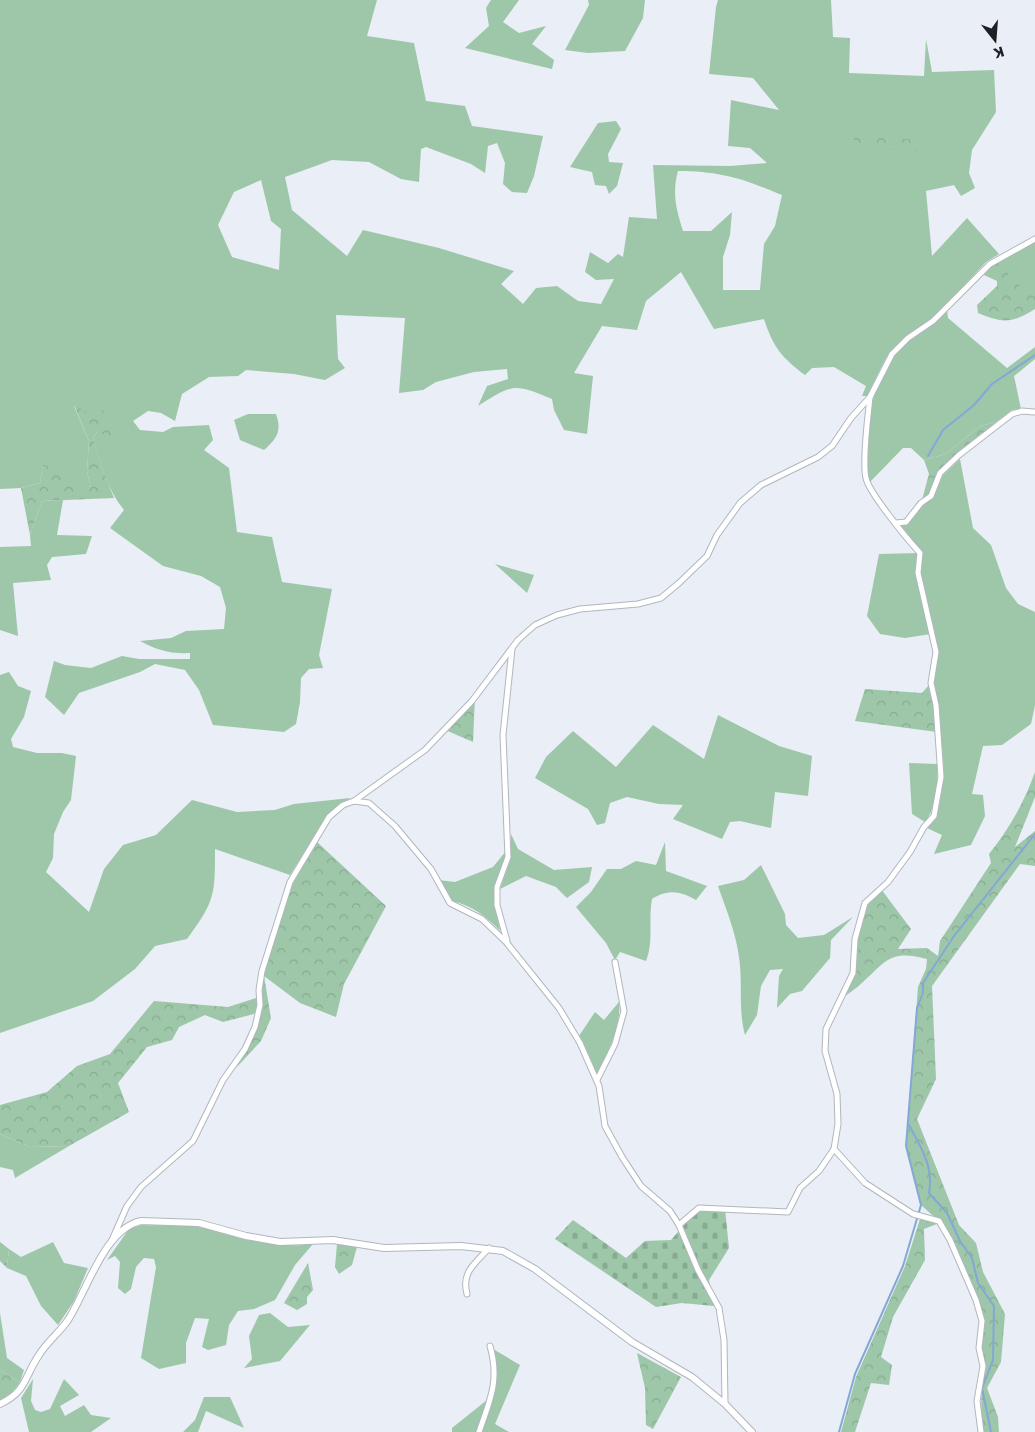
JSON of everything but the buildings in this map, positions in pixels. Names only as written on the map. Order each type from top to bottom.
[{"type":"street","points":[[354,802],[425,750],[472,701],[518,640],[535,625],[557,615],[580,609],[638,604],[661,598],[707,556],[716,535],[740,503],[761,485],[818,457],[832,446],[851,418],[870,397],[892,354],[908,338],[933,321],[990,264],[1035,239]]},
{"type":"street","points":[[679,1225],[699,1208],[788,1212],[800,1188],[819,1171],[834,1149],[838,1124],[837,1094],[825,1051],[826,1029],[853,973],[855,940],[865,903],[888,882],[910,852],[924,827],[934,816],[941,777],[936,705],[931,683],[936,652],[918,573],[920,553],[901,533],[896,523],[873,494],[866,478],[867,427],[870,397]]},
{"type":"street","points":[[896,523],[906,522],[921,503],[931,496],[940,473],[980,438],[1012,414],[1022,411],[1034,412]]},
{"type":"street","points":[[508,944],[497,905],[496,887],[508,857],[503,735],[512,648]]},
{"type":"street","points":[[111,1244],[117,1224],[141,1187],[193,1140],[223,1080],[245,1049],[255,1027],[260,1005],[258,990],[262,971],[290,882],[329,817],[343,804],[354,802],[369,803],[379,810],[412,845],[431,869],[450,903],[482,919],[508,944],[559,1008],[580,1043],[597,1080],[605,1126],[641,1186],[670,1211],[679,1225],[698,1270],[719,1308],[724,1340],[725,1404]]},
{"type":"street","points":[[597,1080],[615,1044],[624,1011],[615,962]]},
{"type":"street","points":[[834,1149],[865,1184],[913,1214],[939,1221],[950,1240],[976,1300],[982,1321],[979,1348],[982,1366],[977,1401],[981,1432]]},
{"type":"street","points":[[0,1404],[22,1389],[38,1355],[69,1319],[98,1263],[111,1244],[129,1226],[141,1221],[199,1223],[246,1236],[280,1242],[333,1240],[384,1248],[461,1246],[503,1251],[525,1261],[632,1342],[692,1377],[725,1404],[752,1432]]},
{"type":"street","points":[[467,1294],[465,1286],[466,1274],[489,1248]]},
{"type":"street","points":[[479,1432],[495,1383],[495,1365],[490,1346]]},
{"type":"green space","points":[[0,0],[377,0],[367,36],[414,43],[426,101],[465,106],[472,126],[543,136],[534,176],[527,193],[512,192],[503,184],[505,163],[497,143],[488,146],[485,173],[471,164],[426,147],[421,149],[419,182],[401,179],[369,162],[332,160],[285,177],[292,210],[347,256],[363,230],[439,248],[514,271],[501,284],[523,304],[536,288],[557,286],[578,301],[601,304],[614,279],[596,280],[585,272],[590,252],[608,263],[618,254],[623,257],[629,217],[657,219],[653,165],[730,166],[767,163],[750,148],[728,146],[731,100],[779,110],[753,78],[709,74],[718,0],[831,0],[833,37],[850,38],[849,73],[924,76],[926,39],[932,72],[994,70],[996,112],[972,150],[969,173],[975,188],[961,196],[954,185],[926,191],[932,256],[967,218],[999,254],[986,262],[932,320],[907,335],[886,358],[867,396],[862,396],[866,386],[834,367],[812,368],[805,375],[779,351],[764,319],[714,329],[681,272],[646,301],[637,330],[602,326],[574,373],[593,376],[587,434],[564,430],[554,410],[552,399],[529,390],[514,388],[507,390],[478,406],[487,386],[508,379],[507,369],[474,372],[436,382],[423,390],[399,393],[405,318],[336,315],[338,359],[345,368],[325,380],[294,374],[246,370],[238,376],[209,377],[182,394],[175,421],[161,413],[148,411],[133,421],[140,430],[163,432],[173,427],[209,425],[213,440],[204,450],[229,468],[237,532],[272,537],[282,582],[332,589],[319,655],[323,668],[309,669],[301,678],[300,702],[296,724],[284,732],[213,725],[199,690],[185,670],[155,664],[140,672],[79,693],[64,715],[45,697],[54,661],[65,665],[91,668],[122,656],[139,659],[190,659],[190,653],[164,651],[140,641],[171,638],[186,631],[224,629],[226,608],[220,587],[201,576],[163,566],[110,528],[124,510],[109,485],[93,438],[97,432],[94,401],[94,418],[74,406],[89,441],[87,471],[91,488],[82,490],[43,466],[40,483],[21,488],[0,489]],"holes":[[[678,171],[719,174],[756,184],[782,195],[775,226],[764,244],[760,290],[723,290],[723,257],[730,235],[732,212],[711,231],[683,231],[676,201],[675,187]],[[261,180],[271,221],[281,229],[279,270],[232,257],[218,225],[234,192]]]},
{"type":"green space","points":[[491,0],[519,0],[503,22],[519,33],[546,26],[532,44],[554,60],[552,69],[465,48],[489,26],[486,8]]},
{"type":"green space","points":[[588,0],[645,0],[643,18],[625,51],[588,53],[565,50],[589,5]]},
{"type":"green space","points":[[616,121],[621,129],[608,154],[609,162],[623,163],[617,186],[609,194],[606,186],[595,185],[592,172],[570,167],[598,123]]},
{"type":"green space","points":[[854,135],[917,140],[917,151],[854,147]]},
{"type":"green space","points":[[1035,242],[1035,293],[1023,293],[1008,279],[1008,256]]},
{"type":"green space","points":[[1008,253],[1008,279],[1017,280],[1023,293],[1035,293],[1035,309],[1013,319],[994,319],[978,313],[977,305],[997,286],[997,281],[984,275],[990,264]]},
{"type":"green space","points":[[947,310],[948,318],[1007,368],[1035,347],[1035,359],[1014,376],[1021,409],[1012,410],[996,422],[980,426],[946,454],[924,460],[911,448],[903,448],[870,482],[867,478],[868,439],[872,404],[884,372],[894,356],[908,341]]},
{"type":"green space","points":[[94,400],[119,429],[110,437],[97,432],[93,438],[114,498],[42,501],[30,535],[21,488],[40,483],[43,465],[68,469],[82,489],[91,488],[87,471],[89,441],[74,405],[94,417]]},
{"type":"green space","points":[[248,414],[276,414],[278,420],[277,434],[264,450],[240,440],[234,420]]},
{"type":"green space","points":[[996,422],[938,472],[929,495],[922,500],[929,474],[924,460],[946,454],[980,426]]},
{"type":"green space","points":[[960,459],[973,528],[991,545],[1006,588],[1018,604],[1035,612],[1035,705],[1031,724],[1002,745],[983,746],[972,794],[983,795],[985,816],[971,845],[934,854],[942,835],[927,828],[937,817],[944,775],[939,705],[931,683],[936,652],[931,634],[905,638],[880,634],[867,616],[879,554],[919,553],[899,524],[907,524],[922,505],[933,497],[943,475]]},
{"type":"green space","points":[[63,500],[57,535],[92,536],[86,554],[52,557],[47,565],[51,580],[13,583],[18,636],[0,630],[0,547],[31,546],[30,535],[42,501]]},
{"type":"green space","points":[[495,564],[534,575],[527,593]]},
{"type":"green space","points":[[9,672],[18,686],[31,691],[24,717],[11,739],[13,747],[37,753],[62,753],[76,756],[71,800],[63,812],[54,834],[53,858],[46,872],[89,912],[104,869],[123,845],[156,835],[192,800],[237,812],[275,810],[294,804],[350,798],[327,816],[290,875],[215,849],[215,877],[212,897],[187,939],[155,946],[135,969],[93,1001],[0,1033],[0,675]]},
{"type":"green space","points":[[929,685],[936,705],[937,732],[855,721],[865,689],[922,693]]},
{"type":"green space","points":[[475,696],[473,742],[443,729]]},
{"type":"green space","points":[[718,715],[779,746],[812,756],[808,796],[775,792],[771,828],[740,821],[730,822],[722,839],[673,819],[683,805],[659,804],[627,797],[610,803],[605,823],[597,825],[588,809],[535,778],[546,757],[573,731],[616,767],[653,725],[704,759]]},
{"type":"green space","points":[[909,763],[937,764],[937,787],[934,802],[925,822],[912,814]]},
{"type":"green space","points":[[1035,772],[1035,797],[1015,847],[1035,831],[1035,866],[1020,864],[932,986],[936,1079],[917,1119],[959,1225],[976,1243],[983,1272],[1005,1314],[1001,1362],[987,1388],[998,1417],[999,1432],[981,1432],[982,1321],[976,1300],[939,1221],[921,1205],[906,1146],[918,987],[926,969],[927,959],[915,956],[898,956],[891,959],[878,967],[860,985],[839,1001],[853,973],[855,939],[865,903],[881,889],[911,929],[898,949],[927,948],[938,956],[940,941],[991,863],[989,854],[1015,815]]},
{"type":"green space","points":[[511,834],[518,849],[554,870],[592,867],[589,882],[567,898],[556,887],[526,876],[500,889],[511,857]]},
{"type":"green space","points":[[317,842],[386,906],[344,984],[336,1017],[300,1003],[264,976],[271,1018],[261,1041],[236,1068],[259,1024],[262,1007],[263,976],[293,883]]},
{"type":"green space","points":[[665,842],[666,871],[707,886],[696,900],[674,892],[652,899],[650,946],[646,961],[620,952],[615,960],[606,943],[576,907],[591,892],[607,869],[621,869],[636,861],[656,865]]},
{"type":"green space","points":[[506,851],[502,871],[494,887],[500,931],[479,912],[452,901],[438,880],[455,882],[493,867]]},
{"type":"green space","points":[[761,865],[785,914],[786,925],[798,938],[824,935],[853,917],[831,940],[830,958],[802,991],[790,994],[777,1008],[779,976],[783,969],[770,970],[761,986],[757,1015],[745,1035],[738,948],[718,886],[744,880]]},
{"type":"green space","points":[[256,998],[258,1005],[254,1014],[223,1022],[205,1015],[179,1027],[172,1040],[147,1047],[118,1083],[129,1112],[69,1146],[30,1147],[0,1134],[0,1105],[47,1092],[77,1066],[110,1054],[154,1001],[228,1007]]},
{"type":"green space","points":[[619,1002],[616,1030],[597,1074],[579,1036],[595,1012],[604,1020]]},
{"type":"green space","points":[[0,1134],[30,1147],[69,1146],[15,1178],[13,1170],[0,1167]]},
{"type":"green space","points":[[699,1208],[725,1209],[729,1248],[709,1280],[714,1306],[682,1303],[656,1307],[555,1239],[573,1220],[626,1258],[645,1241],[671,1240]]},
{"type":"green space","points":[[920,1219],[937,1224],[924,1229],[925,1260],[893,1317],[881,1357],[892,1365],[889,1385],[871,1383],[855,1432],[841,1432],[856,1377],[905,1266]]},
{"type":"green space","points":[[142,1225],[193,1226],[270,1243],[284,1245],[313,1244],[295,1265],[275,1300],[254,1309],[238,1311],[229,1325],[226,1345],[208,1350],[202,1347],[209,1319],[195,1318],[186,1343],[186,1363],[159,1369],[141,1358],[156,1267],[154,1259],[144,1258],[136,1267],[131,1289],[125,1294],[118,1288],[120,1262],[115,1256],[107,1260],[129,1229]]},
{"type":"green space","points":[[0,1242],[9,1249],[7,1268],[0,1261]]},
{"type":"green space","points":[[53,1242],[64,1263],[88,1268],[74,1301],[58,1325],[41,1306],[26,1276],[7,1268],[9,1249],[21,1257]]},
{"type":"green space","points":[[337,1244],[357,1247],[352,1265],[339,1274],[335,1267]]},
{"type":"green space","points":[[308,1263],[313,1290],[307,1297],[307,1304],[297,1310],[284,1303]]},
{"type":"green space","points":[[0,1313],[7,1358],[24,1370],[20,1382],[0,1370]]},
{"type":"green space","points":[[270,1313],[288,1327],[310,1325],[280,1361],[244,1368],[252,1359],[249,1336],[259,1315]]},
{"type":"green space","points":[[493,1349],[520,1365],[495,1424],[509,1432],[482,1432],[495,1391],[496,1361]]},
{"type":"green space","points":[[637,1353],[681,1377],[653,1429],[646,1425],[645,1388]]},
{"type":"green space","points":[[0,1370],[20,1382],[12,1393],[0,1400]]},
{"type":"green space","points":[[33,1379],[31,1401],[35,1410],[41,1412],[50,1409],[64,1379],[79,1395],[60,1406],[65,1416],[84,1405],[91,1415],[111,1418],[91,1432],[29,1432],[21,1398]]},
{"type":"green space","points":[[204,1397],[230,1397],[244,1428],[206,1411],[198,1432],[183,1432],[195,1420]]},
{"type":"green space","points":[[487,1400],[476,1432],[452,1432],[452,1428]]},
{"type":"waterway","points":[[928,456],[943,430],[974,405],[992,384],[1035,355]]},
{"type":"waterway","points":[[839,1432],[855,1374],[903,1266],[921,1205],[906,1146],[917,1008],[923,993],[923,983],[954,936],[1035,834]]},
{"type":"waterway","points":[[909,1125],[922,1149],[928,1166],[930,1174],[929,1193],[947,1213],[960,1241],[972,1258],[978,1283],[994,1306],[993,1360],[982,1388],[991,1432]]}]
